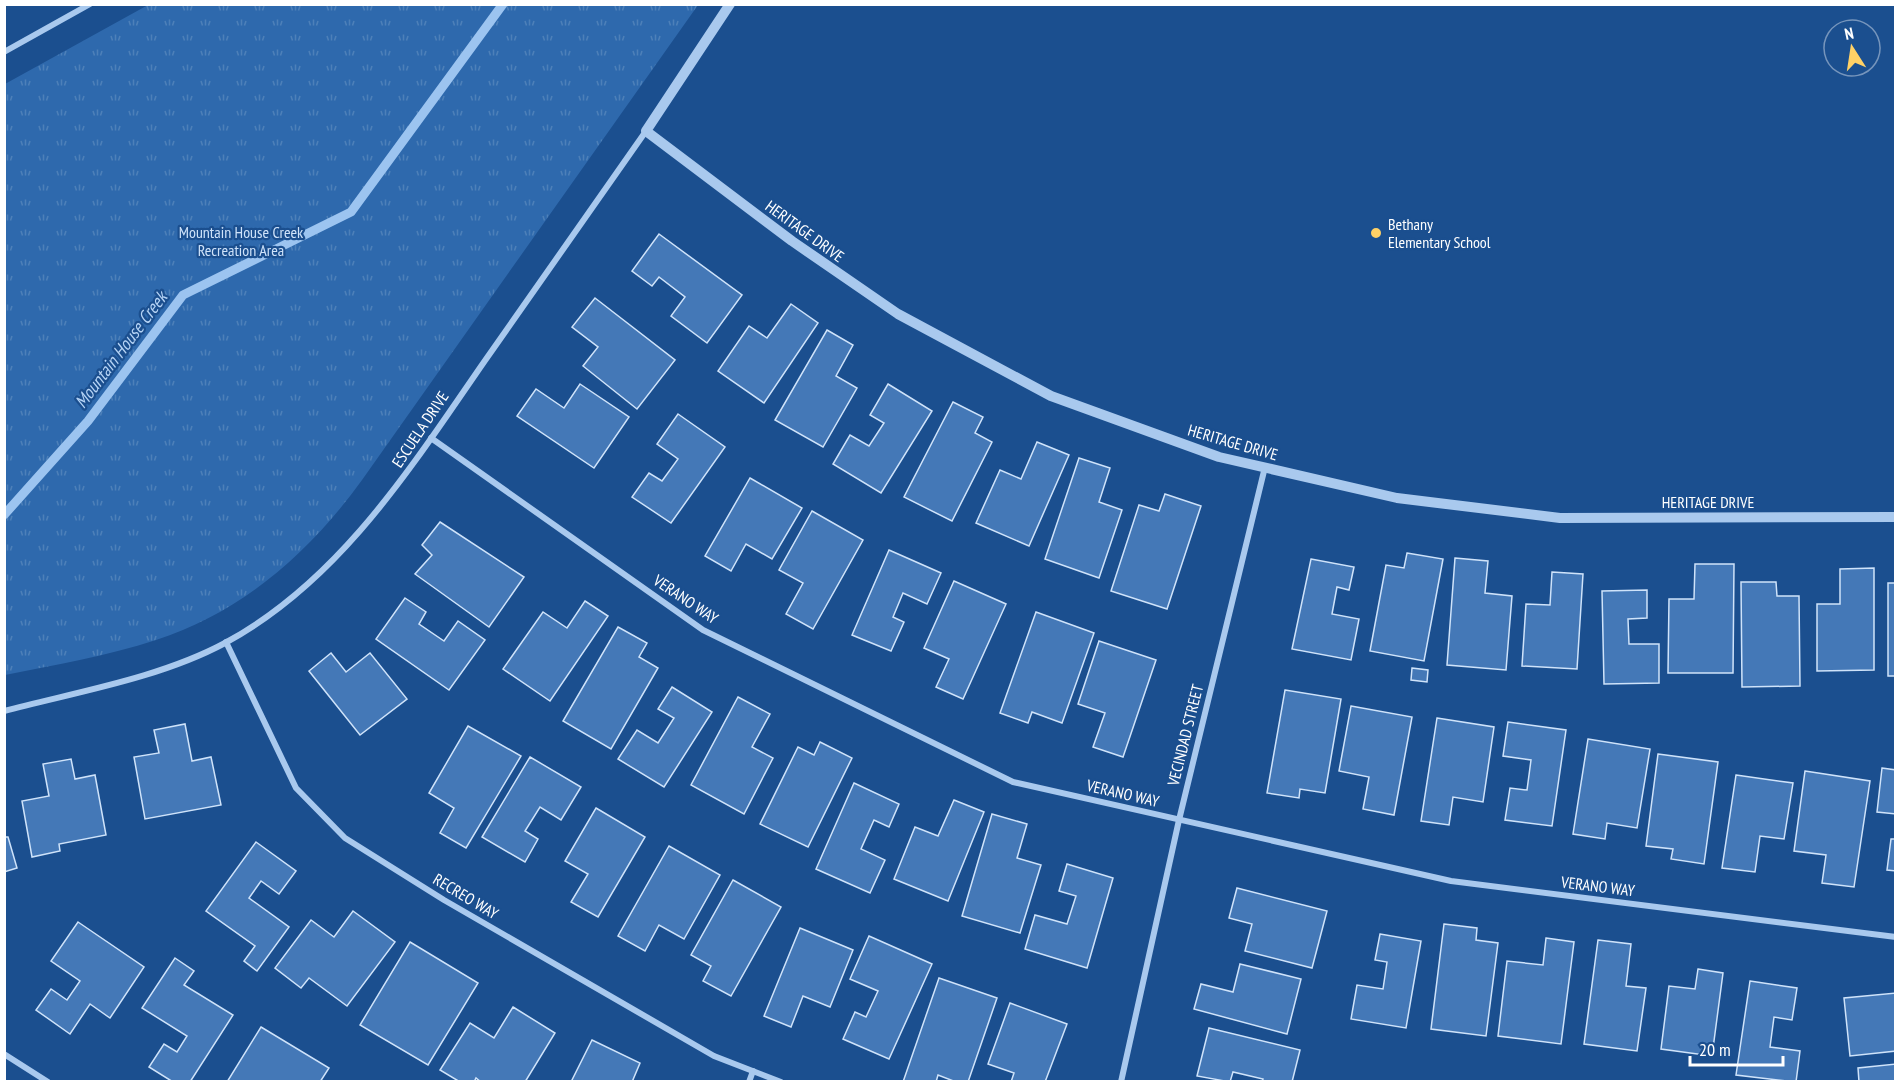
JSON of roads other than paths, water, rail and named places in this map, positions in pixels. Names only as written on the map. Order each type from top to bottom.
[{"type":"street","points":[[4,52],[90,4]]},
{"type":"street","name":"ESCUELA DRIVE","points":[[4,711],[171,668],[226,642],[286,603],[347,544],[403,480],[646,131],[730,4]]},
{"type":"street","name":"HERITAGE DRIVE","points":[[646,131],[792,241],[908,320],[1052,396],[1219,457],[1397,498],[1560,518],[1896,517]]},
{"type":"street","name":"VERANO WAY","points":[[431,438],[703,630],[1013,782],[1451,881],[1896,937]]},
{"type":"street","name":"VECINDAD STREET","points":[[1121,1082],[1179,820],[1265,467]]},
{"type":"street","name":"RECREO WAY","points":[[226,642],[296,788],[345,838],[444,900],[714,1056],[781,1082]]},
{"type":"street","points":[[4,1054],[48,1082]]},
{"type":"street","points":[[749,1082],[753,1071]]},
{"type":"waterway","name":"Mountain House Creek","points":[[4,515],[88,421],[183,295],[351,212],[503,4]]},
{"type":"place","name":"Bethany Elementary School","points":[[1376,233]]},
{"type":"park label","name":"Mountain House Creek Recreation Area","points":[[241,241]]}]
